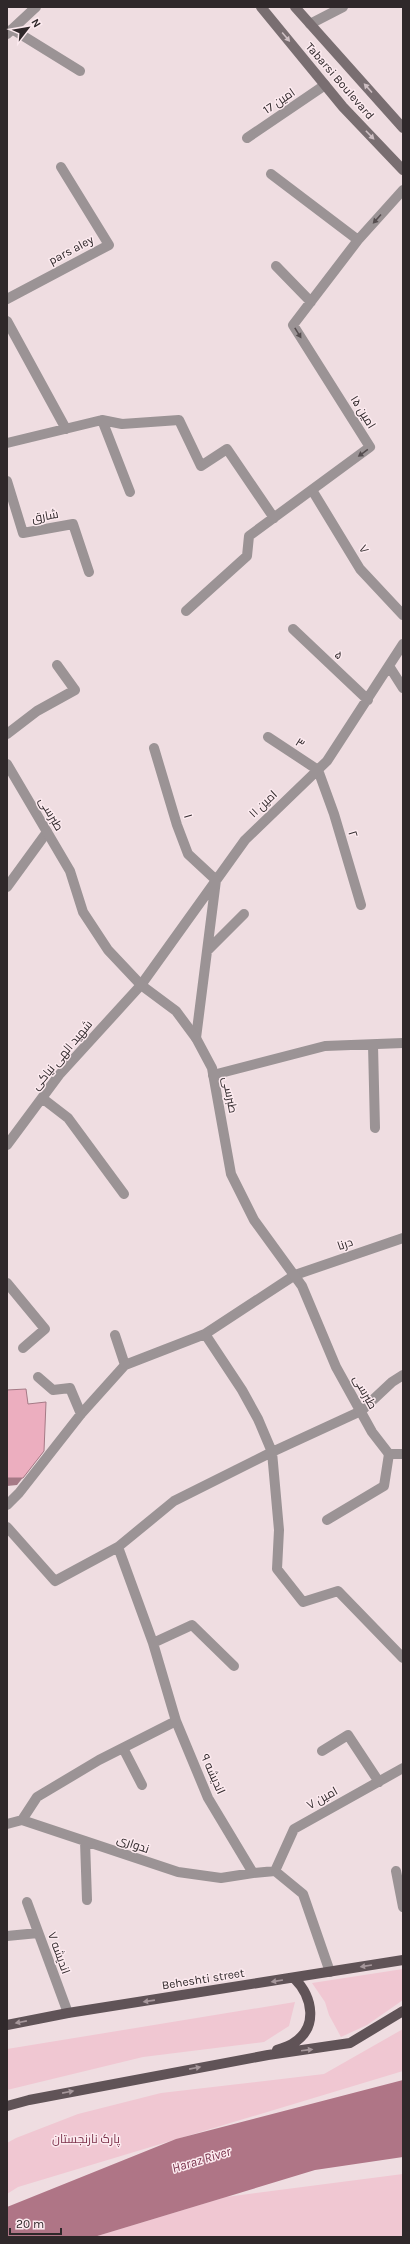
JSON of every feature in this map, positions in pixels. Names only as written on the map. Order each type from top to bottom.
[{"type":"main road","name":"Tabarsi Boulevard","points":[[261,7],[325,85],[403,170]]},
{"type":"main road","name":"Tabarsi Boulevard","points":[[295,7],[403,128]]},
{"type":"main road","name":"Beheshti street","points":[[7,2024],[403,1960]]},
{"type":"main road","points":[[268,2054],[292,2044],[302,2035],[308,2024],[311,2012],[309,1999],[303,1987],[294,1978]]},
{"type":"main road","points":[[7,2106],[29,2100],[268,2054],[350,2043],[403,2012]]},
{"type":"main road","points":[[7,2113],[29,2100]]},
{"type":"street","points":[[36,7],[10,32],[80,71]]},
{"type":"street","points":[[310,24],[343,7]]},
{"type":"street","name":"امین 17","points":[[247,138],[325,85]]},
{"type":"street","name":"pars aley","points":[[7,299],[109,245],[61,167]]},
{"type":"street","points":[[271,174],[358,240]]},
{"type":"street","name":"امین ۱۵","points":[[186,611],[247,556],[249,536],[370,448],[293,325],[358,240],[403,190]]},
{"type":"street","points":[[276,266],[311,302]]},
{"type":"street","points":[[7,321],[66,429]]},
{"type":"street","points":[[102,420],[130,492]]},
{"type":"street","points":[[7,443],[102,420],[122,424],[179,420],[201,466],[227,449],[274,518]]},
{"type":"street","name":"شارق","points":[[7,482],[23,533],[73,524],[90,572]]},
{"type":"street","name":"۷","points":[[312,490],[360,569],[403,615]]},
{"type":"street","name":"۵","points":[[293,629],[368,700]]},
{"type":"street","name":"امین ۱۱","points":[[141,985],[245,840],[327,761],[403,644]]},
{"type":"street","points":[[7,734],[37,711],[75,690],[57,666]]},
{"type":"street","points":[[389,666],[403,688]]},
{"type":"street","name":"۳","points":[[268,737],[318,770]]},
{"type":"street","name":"۱","points":[[154,748],[177,825],[188,854],[216,880]]},
{"type":"street","name":"طبرسی","points":[[7,764],[70,871],[82,912],[108,950],[141,985],[176,1011],[196,1038],[212,1068],[231,1174],[254,1220],[302,1286],[336,1367],[372,1432],[389,1454]]},
{"type":"street","name":"۲","points":[[318,770],[334,814],[361,905]]},
{"type":"street","points":[[7,887],[47,832]]},
{"type":"street","points":[[196,1038],[216,880]]},
{"type":"street","points":[[208,951],[244,914]]},
{"type":"street","name":"شهید الهی نیاکی","points":[[7,1145],[59,1075],[141,985]]},
{"type":"street","points":[[213,1075],[325,1046],[403,1043]]},
{"type":"street","points":[[373,1045],[375,1128]]},
{"type":"street","points":[[42,1098],[68,1118],[124,1194]]},
{"type":"street","name":"درنا","points":[[125,1365],[205,1334],[295,1275],[403,1238]]},
{"type":"street","points":[[7,1283],[45,1329],[23,1348]]},
{"type":"street","points":[[205,1334],[242,1390],[258,1419],[272,1452],[279,1530],[277,1569],[303,1602],[338,1590],[403,1658]]},
{"type":"street","points":[[7,1505],[19,1493],[82,1414],[125,1365],[115,1335]]},
{"type":"street","points":[[7,1527],[55,1581],[118,1547],[174,1501],[272,1452],[361,1411],[392,1382],[403,1375]]},
{"type":"street","points":[[38,1377],[54,1390],[70,1388],[82,1414]]},
{"type":"street","points":[[327,1520],[384,1486],[389,1454],[403,1454]]},
{"type":"street","name":"اندیشه ۹","points":[[118,1547],[153,1643],[176,1721],[208,1798],[253,1873]]},
{"type":"street","points":[[153,1643],[192,1625],[234,1666]]},
{"type":"street","points":[[7,1824],[22,1820],[37,1797],[123,1748],[176,1721]]},
{"type":"street","points":[[322,1751],[348,1735],[379,1782]]},
{"type":"street","points":[[123,1748],[142,1785]]},
{"type":"street","name":"امین ۷","points":[[275,1871],[294,1829],[403,1768]]},
{"type":"street","name":"ندواری","points":[[22,1820],[178,1872],[220,1878],[253,1873]]},
{"type":"street","points":[[85,1841],[88,1900]]},
{"type":"street","points":[[253,1873],[275,1871],[303,1894],[330,1972]]},
{"type":"street","points":[[396,1871],[403,1907]]},
{"type":"street","name":"اندیشه ۷","points":[[27,1902],[68,2013]]},
{"type":"street","points":[[7,1936],[38,1933]]},
{"type":"green space","points":[[403,1969],[403,2000],[367,2025],[341,2037],[329,2015],[325,2002],[312,1983]]},
{"type":"green space","points":[[295,2002],[289,2026],[264,2042],[143,2057],[7,2090],[7,2049]]},
{"type":"green space","name":"پارک نارنجستان","points":[[403,2029],[403,2071],[18,2187],[7,2194],[7,2143],[16,2138],[78,2114],[161,2093],[324,2074]]},
{"type":"green space","points":[[403,2174],[403,2237],[94,2237],[226,2197]]},
{"type":"water","name":"Haraz River","points":[[403,2080],[403,2157],[315,2170],[94,2237],[7,2237],[7,2207],[176,2139]]},
{"type":"building","points":[[26,1389],[28,1404],[46,1402],[44,1451],[23,1478],[7,1478],[7,1390]]}]
